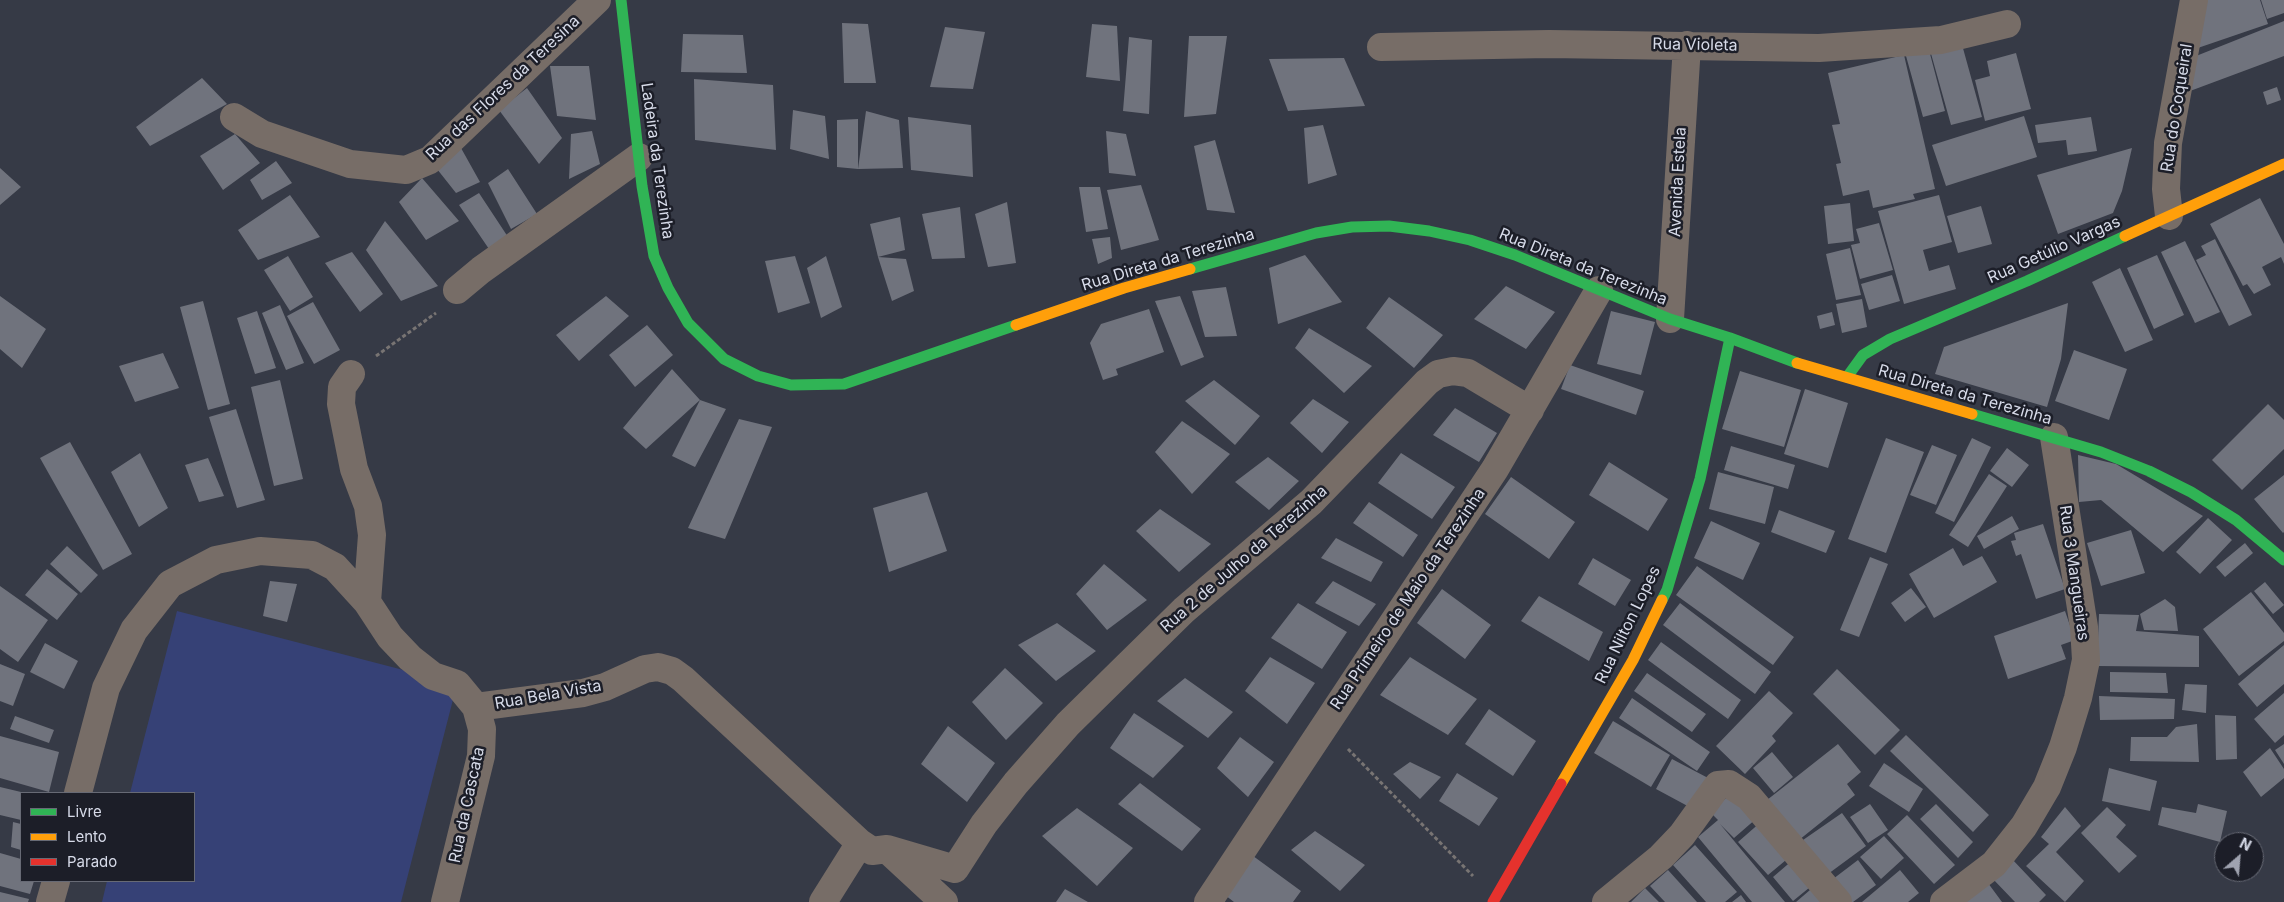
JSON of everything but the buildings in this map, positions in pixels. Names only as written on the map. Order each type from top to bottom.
[{"type":"main road","name":"Ladeira da Terezinha","points":[[621,0],[647,223],[654,256],[668,288],[688,323],[724,358],[758,376],[791,385],[844,384]]},
{"type":"main road","name":"Rua Getúlio Vargas","points":[[1847,377],[1863,356],[1890,339],[2027,281],[2284,164]]},
{"type":"main road","name":"Rua Direta da Terezinha","points":[[844,384],[1124,288],[1316,234],[1352,227],[1389,226],[1429,231],[1470,240],[1515,256],[1670,319],[1730,338],[1785,360],[2102,452],[2149,471],[2191,492],[2236,520],[2284,560]]},
{"type":"main road","name":"Rua Nilton Lopes","points":[[1495,900],[1633,660],[1667,590],[1700,479],[1730,338]]},
{"type":"street","name":"Rua das Flores da Teresina","points":[[234,117],[262,134],[350,164],[406,170],[430,160],[597,0]]},
{"type":"street","name":"Rua do Coqueiral","points":[[2169,216],[2166,189],[2168,143],[2194,0]]},
{"type":"street","name":"Rua Violeta","points":[[1381,47],[1686,45],[1819,48],[1941,40],[2007,24]]},
{"type":"street","name":"Avenida Estela","points":[[1670,319],[1686,45]]},
{"type":"street","points":[[457,290],[481,270],[639,158]]},
{"type":"street","name":"Rua Primeiro de Maio da Terezinha","points":[[1208,902],[1495,469],[1599,290]]},
{"type":"street","name":"Rua 2 de Julho da Terezinha","points":[[886,849],[955,869],[984,824],[1022,776],[1082,711],[1184,610],[1311,502],[1427,382],[1438,374],[1453,371],[1468,373],[1530,410]]},
{"type":"street","points":[[351,374],[342,388],[341,404],[354,469],[368,506],[372,535],[367,602]]},
{"type":"street","name":"Rua 3 Mangueiras","points":[[1944,902],[1994,864],[2024,826],[2047,787],[2063,747],[2078,698],[2086,660],[2084,627],[2054,438]]},
{"type":"street","name":"Rua Bela Vista","points":[[78,792],[106,688],[134,630],[170,584],[216,560],[260,551],[312,555],[335,567],[367,602],[390,637],[410,658],[433,676],[457,684],[476,707],[583,693],[605,687],[645,669],[658,667],[672,671],[683,679],[860,843],[872,851],[886,849]]},
{"type":"street","name":"Rua da Cascata","points":[[446,902],[482,756],[482,729],[476,707]]},
{"type":"street","points":[[1606,902],[1662,857],[1682,835],[1718,785],[1729,784],[1749,797],[1838,902]]},
{"type":"street","points":[[823,902],[860,843]]},
{"type":"street","points":[[886,849],[944,902]]},
{"type":"street","points":[[50,902],[56,882]]},
{"type":"path","points":[[351,374],[422,325],[441,309],[457,290]]},
{"type":"path","points":[[1325,725],[1495,900]]},
{"type":"shaded area","points":[[177,611],[457,684],[401,902],[102,902],[107,882],[195,882],[195,792],[130,792]]},
{"type":"traffic: fast","points":[[621,0],[642,186],[654,256],[668,288],[688,323],[724,359],[758,376],[791,385],[844,384],[1016,325]]},
{"type":"traffic: fast","points":[[1190,269],[1316,233],[1352,227],[1389,226],[1429,231],[1470,240],[1515,255],[1670,319],[1730,338],[1797,363]]},
{"type":"traffic: fast","points":[[1847,377],[1863,355],[1890,339],[2027,281],[2125,236]]},
{"type":"traffic: fast","points":[[1662,600],[1667,590],[1700,479],[1730,338]]},
{"type":"traffic: fast","points":[[1972,414],[2101,452],[2149,471],[2191,492],[2236,520],[2284,560]]},
{"type":"traffic: slow","points":[[2125,236],[2284,164]]},
{"type":"traffic: slow","points":[[1016,325],[1124,288],[1190,269]]},
{"type":"traffic: slow","points":[[1797,363],[1972,414]]},
{"type":"traffic: slow","points":[[1561,784],[1633,660],[1662,600]]},
{"type":"traffic: jam","points":[[1493,902],[1561,784]]}]
